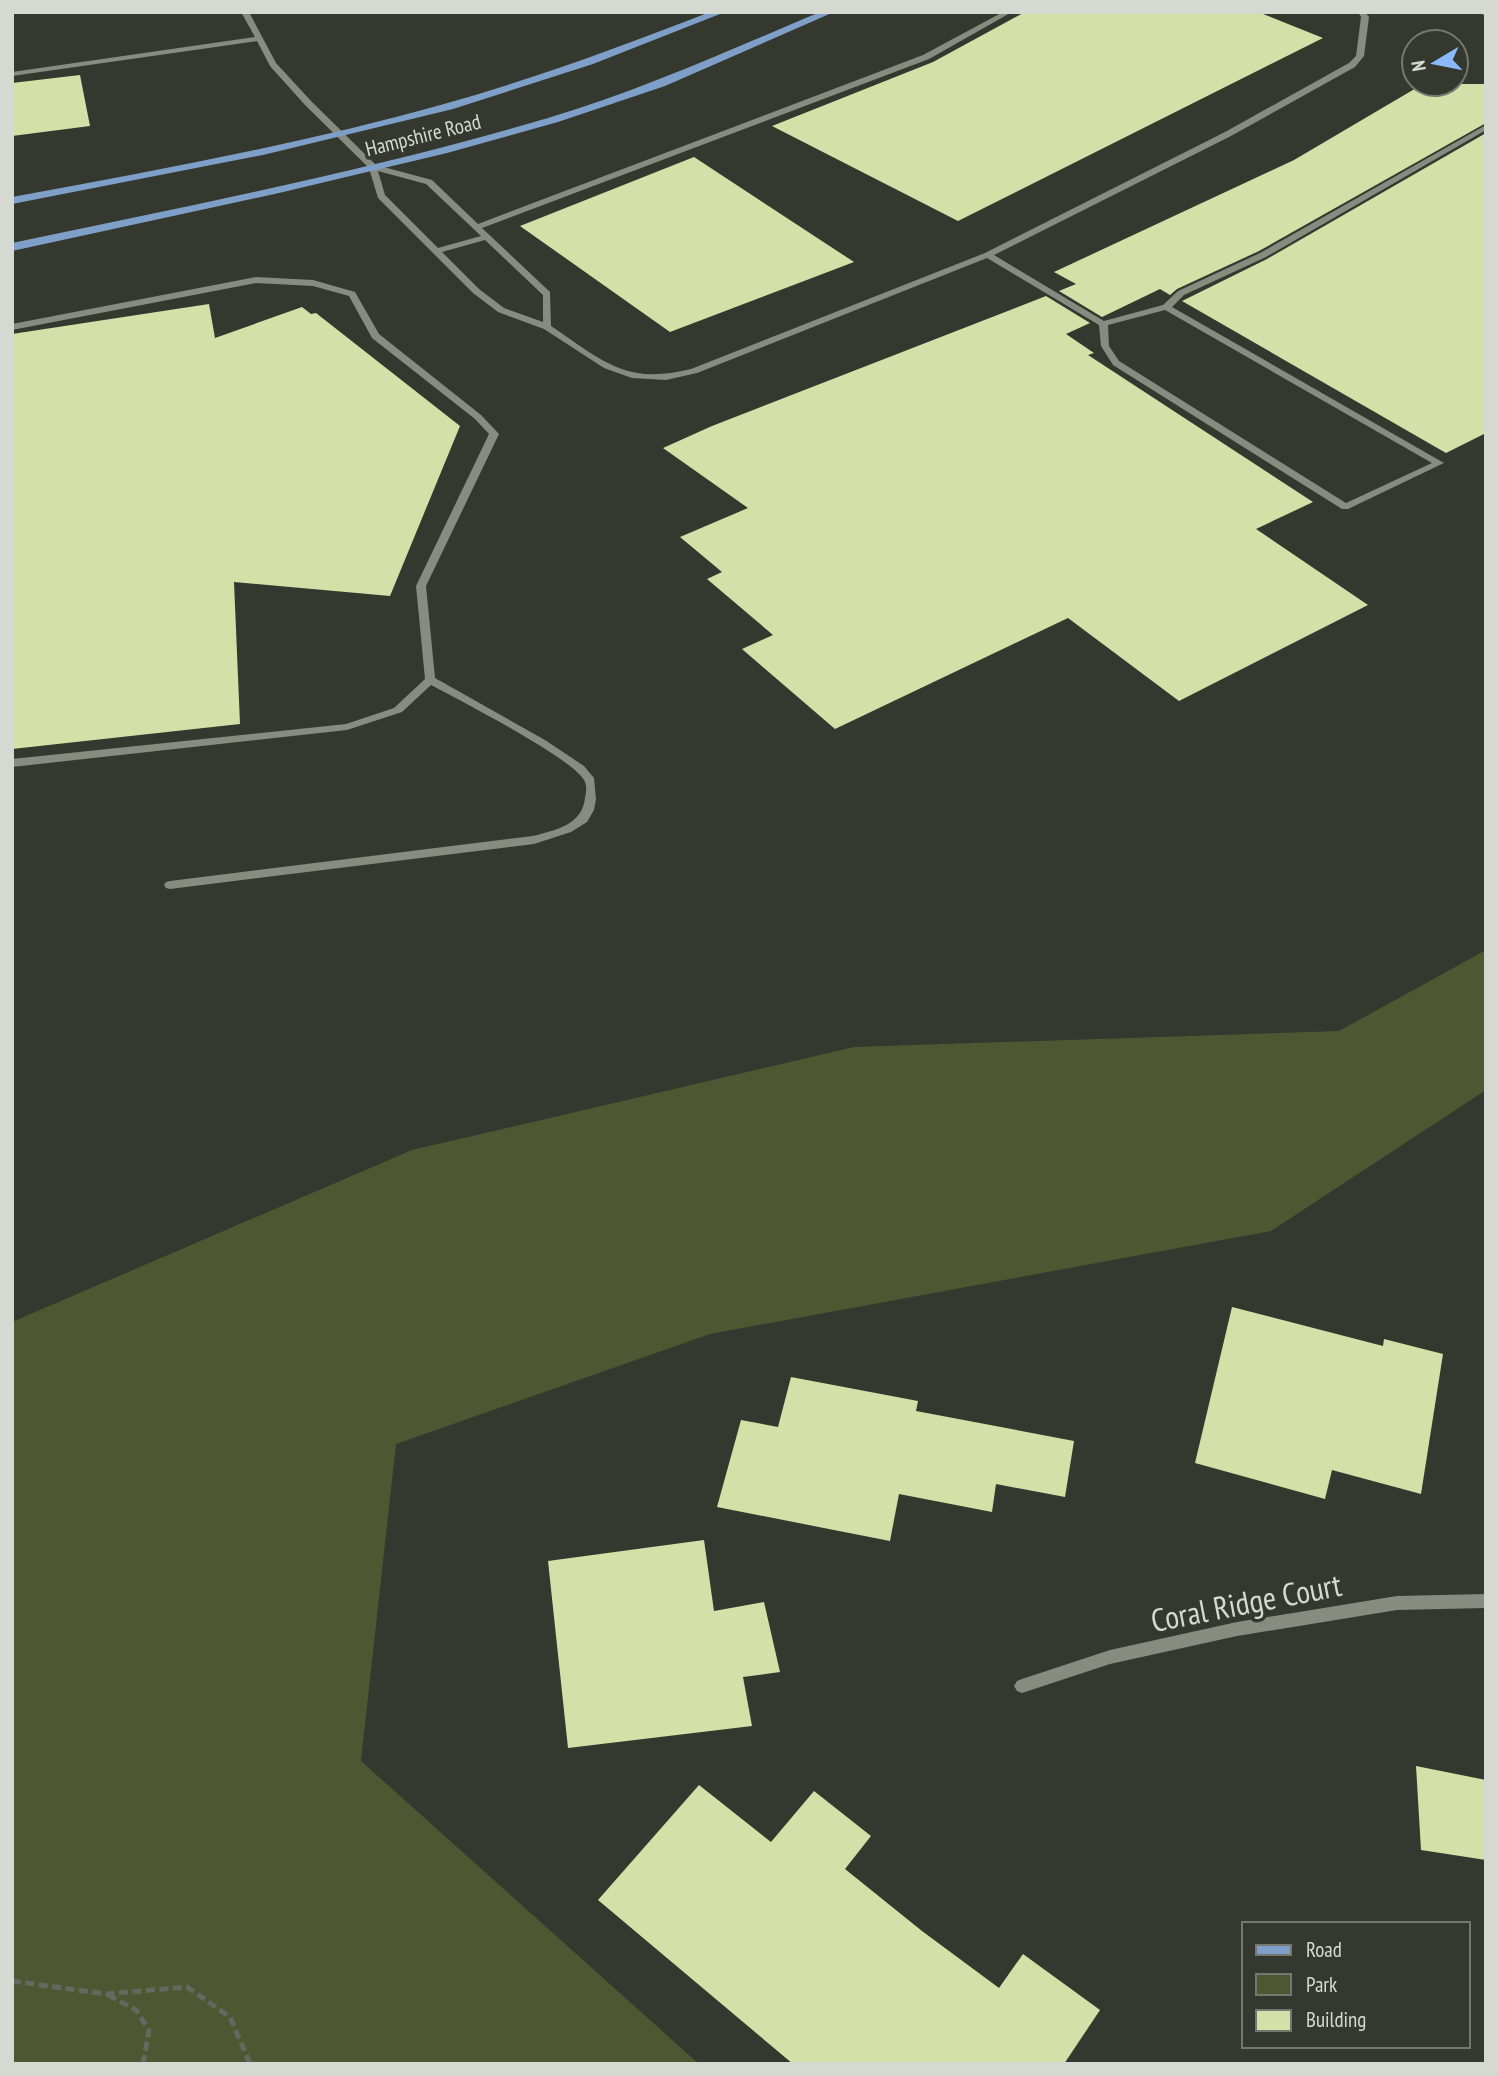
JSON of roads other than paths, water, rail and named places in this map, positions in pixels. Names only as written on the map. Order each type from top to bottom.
[{"type":"main road","name":"Hampshire Road","points":[[12,201],[338,134],[509,88],[634,46],[720,12]]},
{"type":"main road","name":"Hampshire Road","points":[[12,247],[61,239],[373,167],[554,120],[649,88],[830,12]]},
{"type":"street","points":[[245,12],[273,64],[338,134],[373,167],[429,182],[548,293],[547,327]]},
{"type":"street","points":[[477,226],[926,57],[1009,12]]},
{"type":"street","points":[[373,167],[380,195],[476,291],[500,310],[547,327],[607,366],[635,376],[666,377],[694,371],[988,255],[1228,134],[1352,65],[1360,56],[1365,17],[1361,12]]},
{"type":"street","points":[[1480,12],[1486,14]]},
{"type":"street","points":[[12,74],[259,39]]},
{"type":"street","points":[[988,255],[1103,324],[1166,307],[1181,293],[1263,255],[1486,127]]},
{"type":"street","points":[[436,251],[487,237]]},
{"type":"street","points":[[12,327],[256,280],[313,283],[352,294],[375,336],[478,417],[494,433],[421,586],[430,680]]},
{"type":"street","points":[[1103,324],[1105,346],[1116,363],[1345,507],[1439,463],[1166,307]]},
{"type":"street","points":[[12,762],[347,727],[398,710],[430,680]]},
{"type":"street","points":[[170,885],[534,840],[569,828],[584,818],[592,793],[589,777],[561,754],[430,680]]},
{"type":"street","name":"Coral Ridge Court","points":[[1022,1686],[1110,1657],[1237,1629],[1397,1603],[1486,1601]]}]
